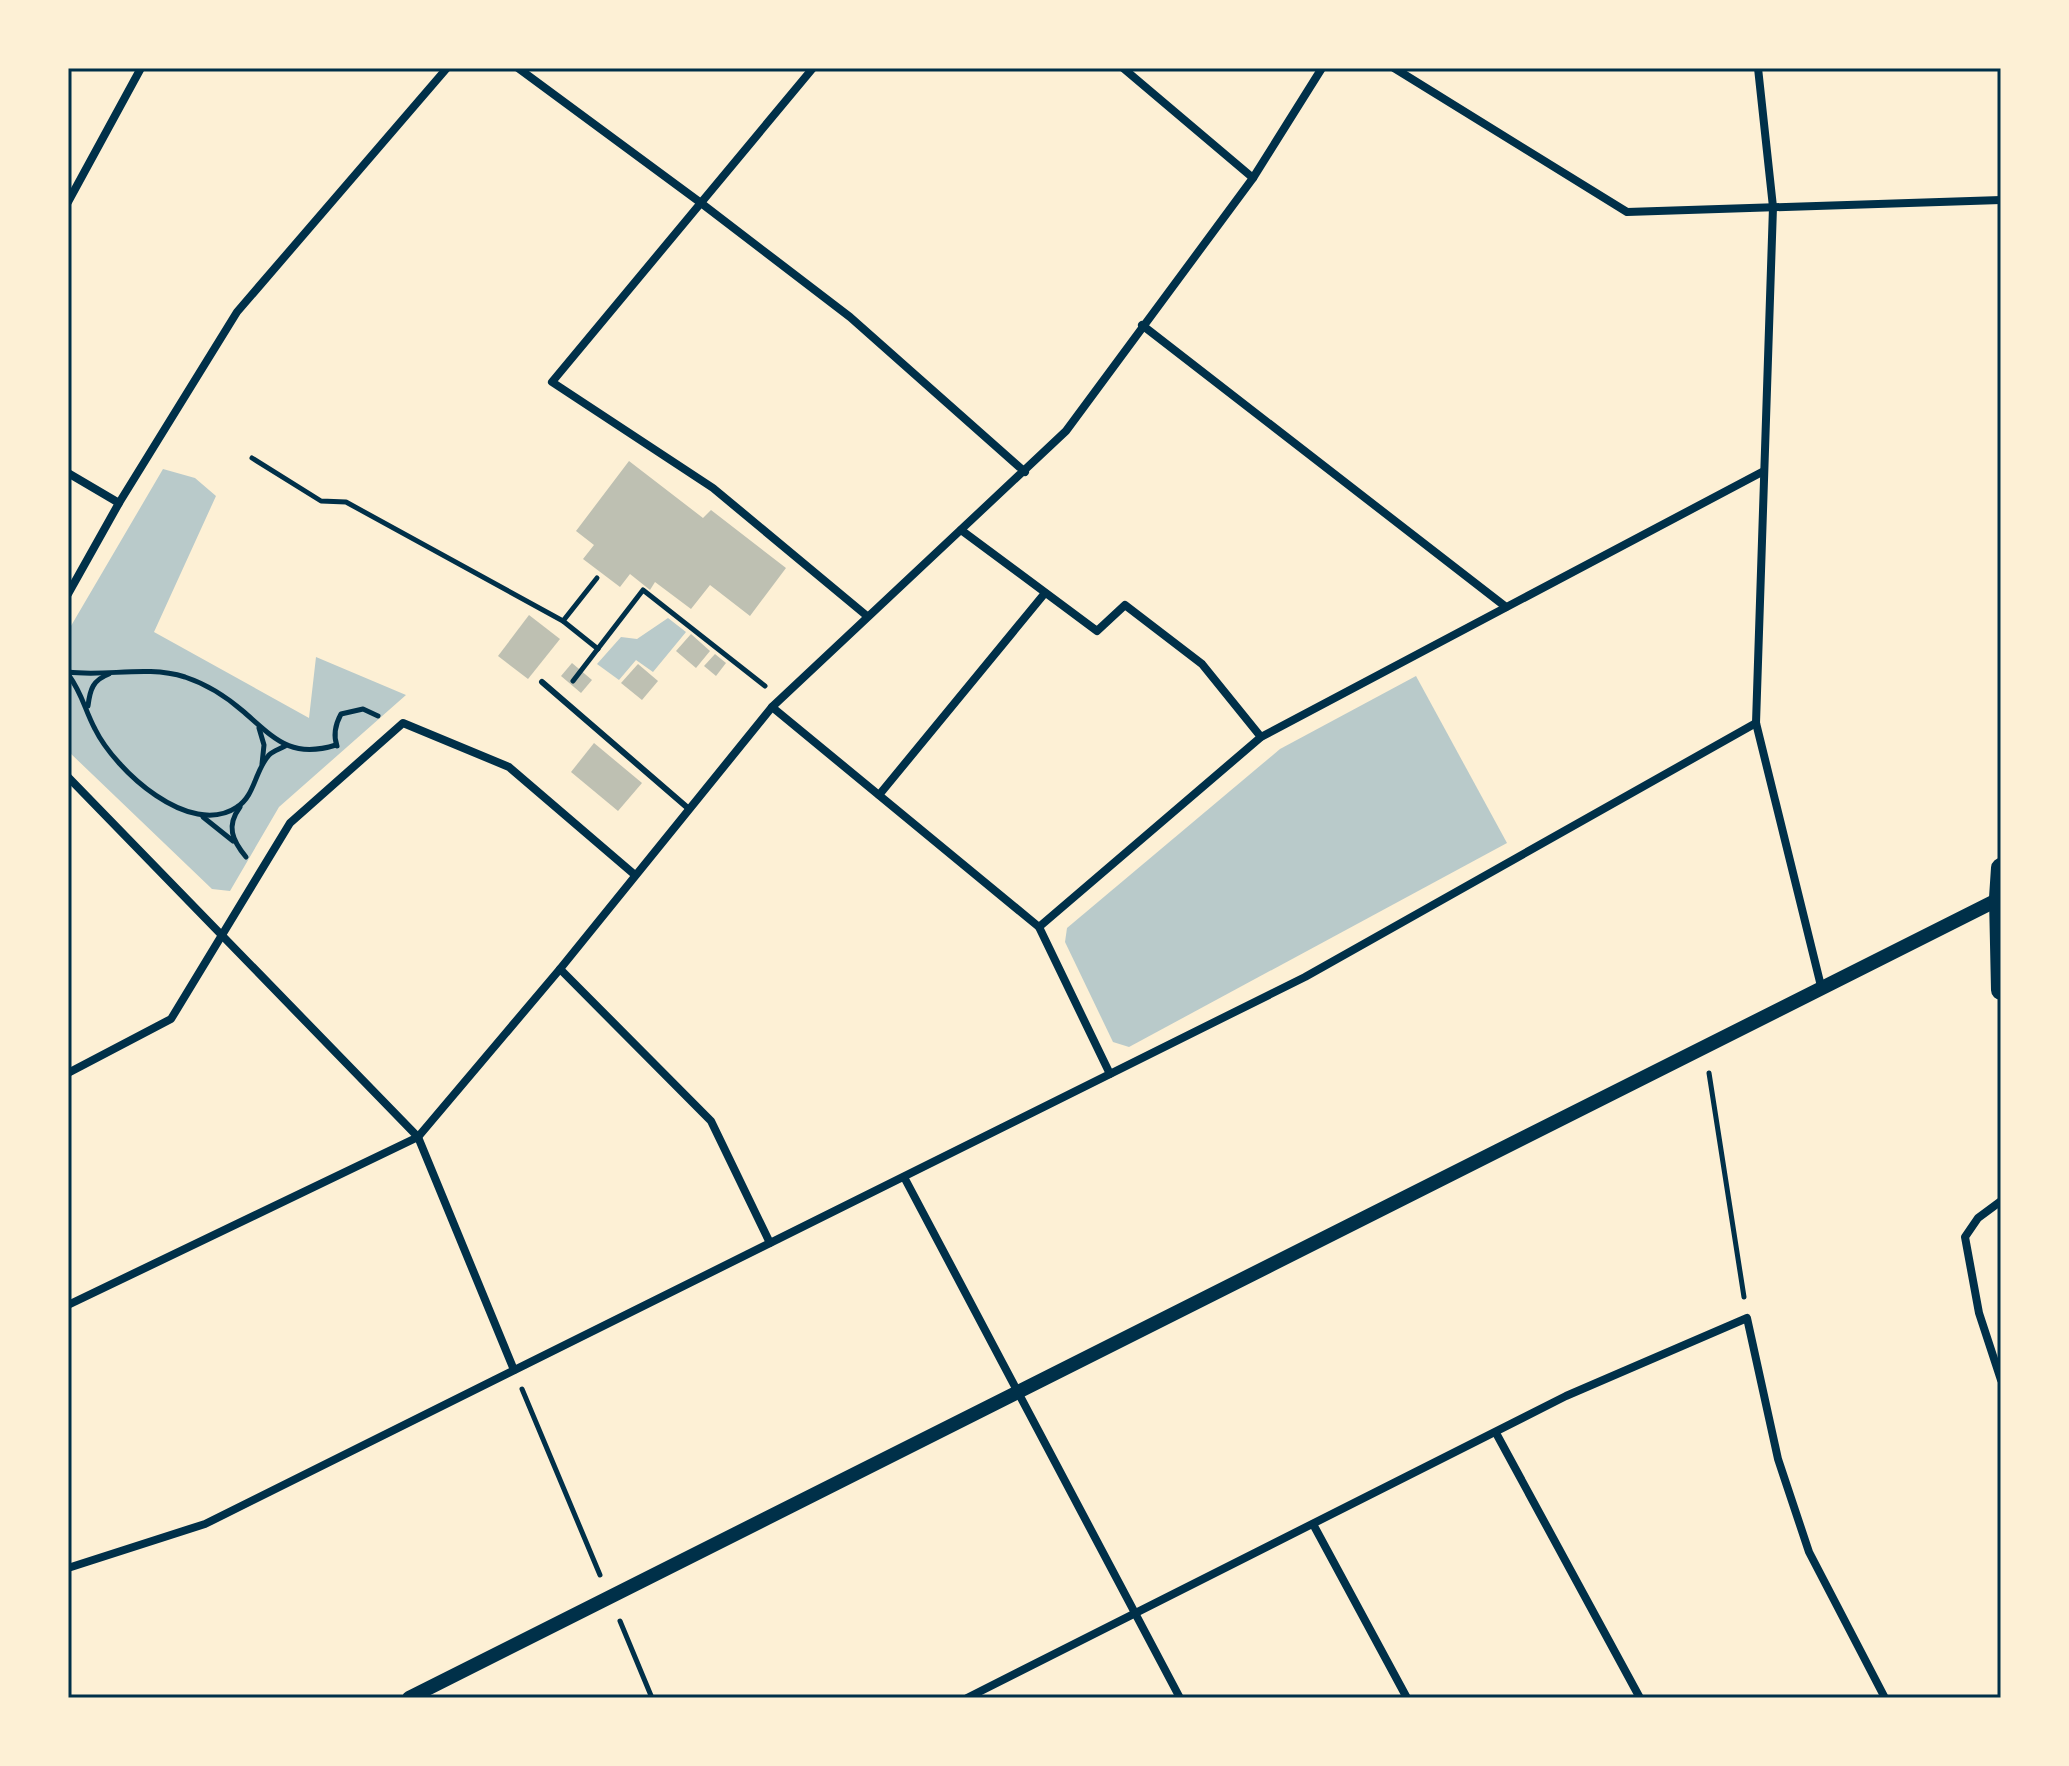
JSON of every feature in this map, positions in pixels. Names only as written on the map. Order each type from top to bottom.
[{"type":"main road","points":[[2001,868],[2001,990]]},
{"type":"street","points":[[68,202],[141,68]]},
{"type":"street","points":[[68,594],[119,503],[237,312],[447,68]]},
{"type":"street","points":[[518,68],[850,317],[1025,472]]},
{"type":"street","points":[[813,68],[552,382],[713,488],[867,616]]},
{"type":"street","points":[[1123,68],[1253,178]]},
{"type":"street","points":[[1394,68],[1627,212],[2001,200]]},
{"type":"street","points":[[1758,68],[1773,207],[1756,723],[1821,986]]},
{"type":"street","points":[[68,1305],[418,1137],[560,969],[772,707],[1066,431],[1253,178],[1318,70]]},
{"type":"street","points":[[1142,325],[1506,607]]},
{"type":"street","points":[[1039,927],[1261,737],[1762,472]]},
{"type":"street","points":[[68,473],[119,503]]},
{"type":"street","points":[[961,530],[1097,631],[1125,605],[1202,664],[1261,737]]},
{"type":"street","points":[[879,795],[1045,593]]},
{"type":"street","points":[[772,707],[1039,927],[1110,1074]]},
{"type":"street","points":[[68,1073],[171,1019],[290,823],[403,723],[509,767],[635,875]]},
{"type":"street","points":[[68,1568],[205,1524],[1305,977],[1756,723]]},
{"type":"street","points":[[68,777],[418,1137],[514,1370]]},
{"type":"street","points":[[409,1698],[2000,898]]},
{"type":"street","points":[[560,969],[711,1121],[770,1243]]},
{"type":"street","points":[[904,1177],[1180,1698]]},
{"type":"street","points":[[2001,1201],[1978,1218],[1965,1237],[1979,1313],[2001,1380]]},
{"type":"street","points":[[967,1698],[1566,1396],[1747,1318],[1778,1459],[1809,1552],[1885,1698]]},
{"type":"street","points":[[1496,1433],[1640,1698]]},
{"type":"street","points":[[1313,1524],[1407,1698]]},
{"type":"lane","points":[[542,682],[689,809]]},
{"type":"path","points":[[252,458],[321,501],[346,502],[563,621],[598,649]]},
{"type":"path","points":[[563,621],[597,578]]},
{"type":"path","points":[[560,698],[643,590],[781,698]]},
{"type":"path","points":[[68,673],[147,670],[185,677],[218,693],[285,746],[322,750],[336,745]]},
{"type":"path","points":[[87,708],[90,690],[97,679],[114,672]]},
{"type":"path","points":[[68,673],[81,691],[95,730],[119,762],[149,792],[175,807],[203,817],[233,842],[259,874]]},
{"type":"path","points":[[354,767],[336,745],[336,723],[341,714],[363,709],[377,715],[392,733]]},
{"type":"path","points":[[258,726],[264,745],[262,765]]},
{"type":"path","points":[[233,842],[233,816],[246,799],[270,754],[285,746]]},
{"type":"path","points":[[203,817],[220,815],[237,808],[246,799]]},
{"type":"path","points":[[1705,1045],[1747,1318]]},
{"type":"path","points":[[514,1370],[652,1698]]},
{"type":"shaded area","points":[[163,469],[195,478],[216,496],[154,632],[309,718],[316,657],[406,695],[279,807],[230,891],[212,889],[68,751],[68,631]]},
{"type":"shaded area","points":[[668,618],[686,632],[653,672],[636,660],[619,680],[597,664],[621,637],[637,639]]},
{"type":"shaded area","points":[[1416,676],[1507,843],[1129,1047],[1113,1042],[1065,942],[1067,928],[1280,749]]},
{"type":"building","points":[[629,461],[703,518],[711,510],[786,568],[750,616],[710,585],[691,609],[655,582],[650,590],[630,574],[620,587],[583,559],[594,545],[576,531]]},
{"type":"building","points":[[529,615],[560,639],[528,679],[498,656]]},
{"type":"building","points":[[691,634],[710,651],[696,668],[676,651]]},
{"type":"building","points":[[715,654],[726,663],[716,676],[704,666]]},
{"type":"building","points":[[572,663],[592,680],[581,693],[561,676]]},
{"type":"building","points":[[638,664],[658,681],[642,700],[621,683]]},
{"type":"building","points":[[594,743],[642,783],[618,811],[571,772]]}]
